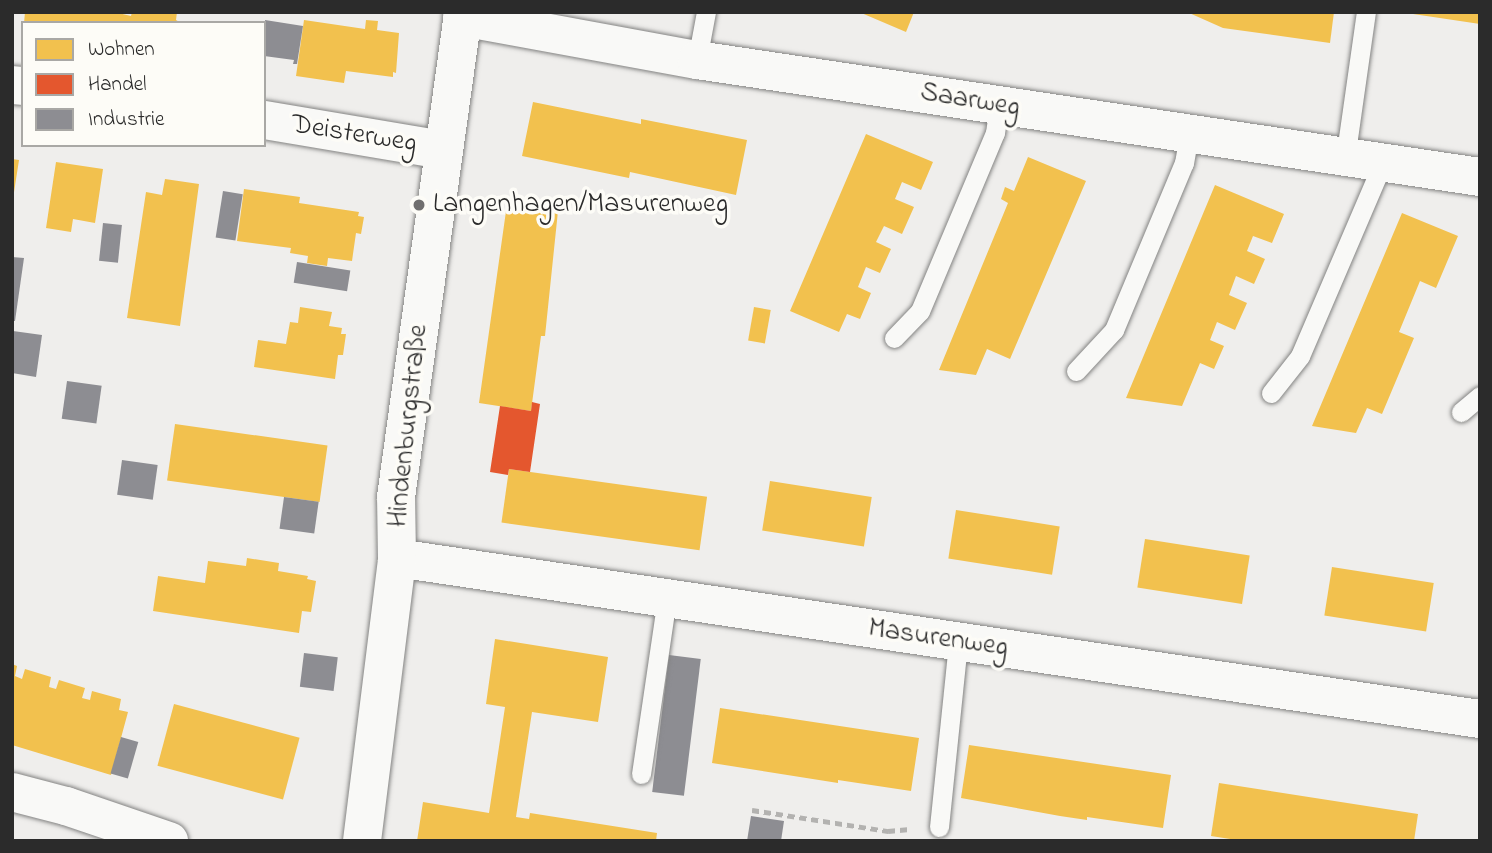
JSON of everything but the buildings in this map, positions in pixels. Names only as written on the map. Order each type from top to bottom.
[{"type":"street","name":"Saarweg","points":[[463,15],[697,60],[1382,165],[1480,177]]},
{"type":"street","name":"Hindenburgstraße","points":[[362,841],[397,558],[396,497],[463,15]]},
{"type":"street","name":"Deisterweg","points":[[266,120],[444,150]]},
{"type":"street","name":"Masurenweg","points":[[397,558],[1480,719]]},
{"type":"street","points":[[12,792],[66,806],[169,841]]},
{"type":"lane","points":[[697,60],[706,12]]},
{"type":"lane","points":[[1345,159],[1366,12]]},
{"type":"lane","points":[[894,338],[920,311],[995,133],[999,106]]},
{"type":"lane","points":[[1076,371],[1114,330],[1184,163],[1189,134]]},
{"type":"lane","points":[[1271,393],[1300,356],[1382,165]]},
{"type":"lane","points":[[1461,412],[1480,396]]},
{"type":"lane","points":[[641,774],[667,598]]},
{"type":"lane","points":[[939,827],[958,642]]},
{"type":"path","points":[[752,810],[888,831],[939,827]]},
{"type":"place","name":"Langenhagen/Masurenweg","points":[[419,205]]}]
